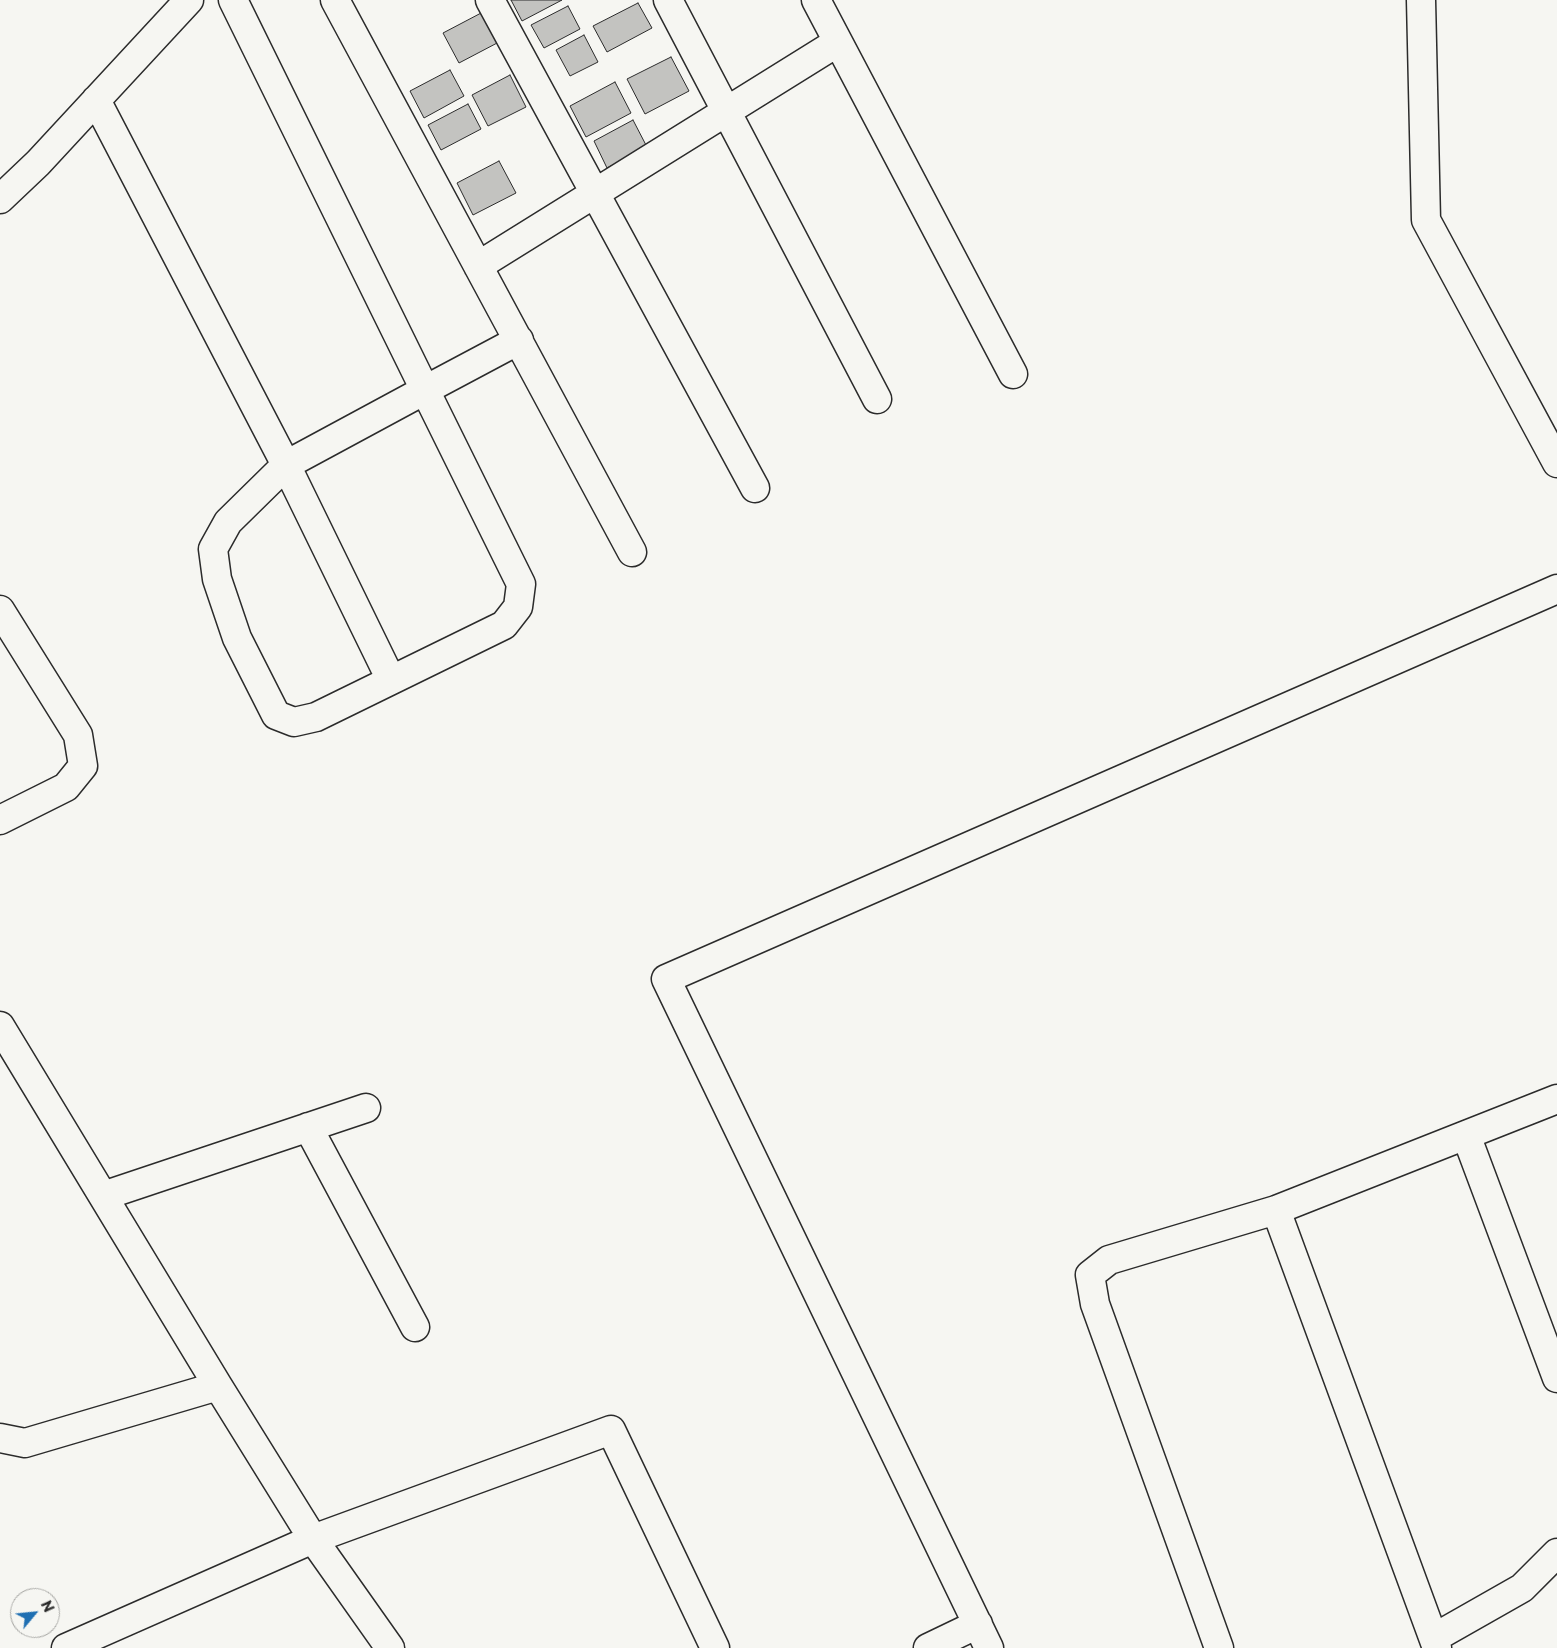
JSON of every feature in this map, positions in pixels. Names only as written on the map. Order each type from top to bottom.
[{"type":"street","points":[[0,199],[38,163],[189,0]]},
{"type":"street","points":[[233,0],[426,390],[521,584],[518,607],[504,625],[316,717],[294,722],[276,715],[237,638],[217,579],[213,549],[228,522],[286,465],[426,390],[519,340]]},
{"type":"street","points":[[335,0],[632,552]]},
{"type":"street","points":[[490,0],[755,488]]},
{"type":"street","points":[[668,0],[877,399]]},
{"type":"street","points":[[816,0],[1013,374]]},
{"type":"street","points":[[1421,0],[1426,220],[1557,463]]},
{"type":"street","points":[[478,266],[838,42]]},
{"type":"street","points":[[96,100],[286,465],[391,680]]},
{"type":"street","points":[[928,1648],[984,1636],[666,980],[1557,589]]},
{"type":"street","points":[[0,610],[78,735],[83,766],[66,787],[0,820]]},
{"type":"street","points":[[0,1026],[218,1386],[313,1538],[390,1648]]},
{"type":"street","points":[[1219,1648],[1095,1304],[1090,1275],[1109,1260],[1276,1210],[1557,1099]]},
{"type":"street","points":[[103,1196],[366,1108]]},
{"type":"street","points":[[308,1127],[415,1327]]},
{"type":"street","points":[[1466,1135],[1557,1378]]},
{"type":"street","points":[[1276,1210],[1436,1643],[1522,1588],[1557,1553]]},
{"type":"street","points":[[0,1438],[25,1443],[218,1386]]},
{"type":"street","points":[[66,1648],[313,1538],[611,1430],[715,1648]]},
{"type":"building","points":[[511,0],[562,0],[522,21]]},
{"type":"building","points":[[638,3],[652,28],[607,52],[593,26]]},
{"type":"building","points":[[568,6],[580,29],[544,48],[531,25]]},
{"type":"building","points":[[483,12],[499,42],[459,63],[443,33]]},
{"type":"building","points":[[584,35],[598,62],[570,76],[556,50]]},
{"type":"building","points":[[671,57],[689,91],[645,114],[627,79]]},
{"type":"building","points":[[450,70],[464,96],[424,118],[410,91]]},
{"type":"building","points":[[510,75],[526,107],[488,126],[472,95]]},
{"type":"building","points":[[615,82],[631,113],[586,137],[570,106]]},
{"type":"building","points":[[468,104],[481,129],[441,150],[428,125]]},
{"type":"building","points":[[633,120],[647,147],[607,168],[594,141]]},
{"type":"building","points":[[499,161],[516,193],[473,215],[457,183]]}]
